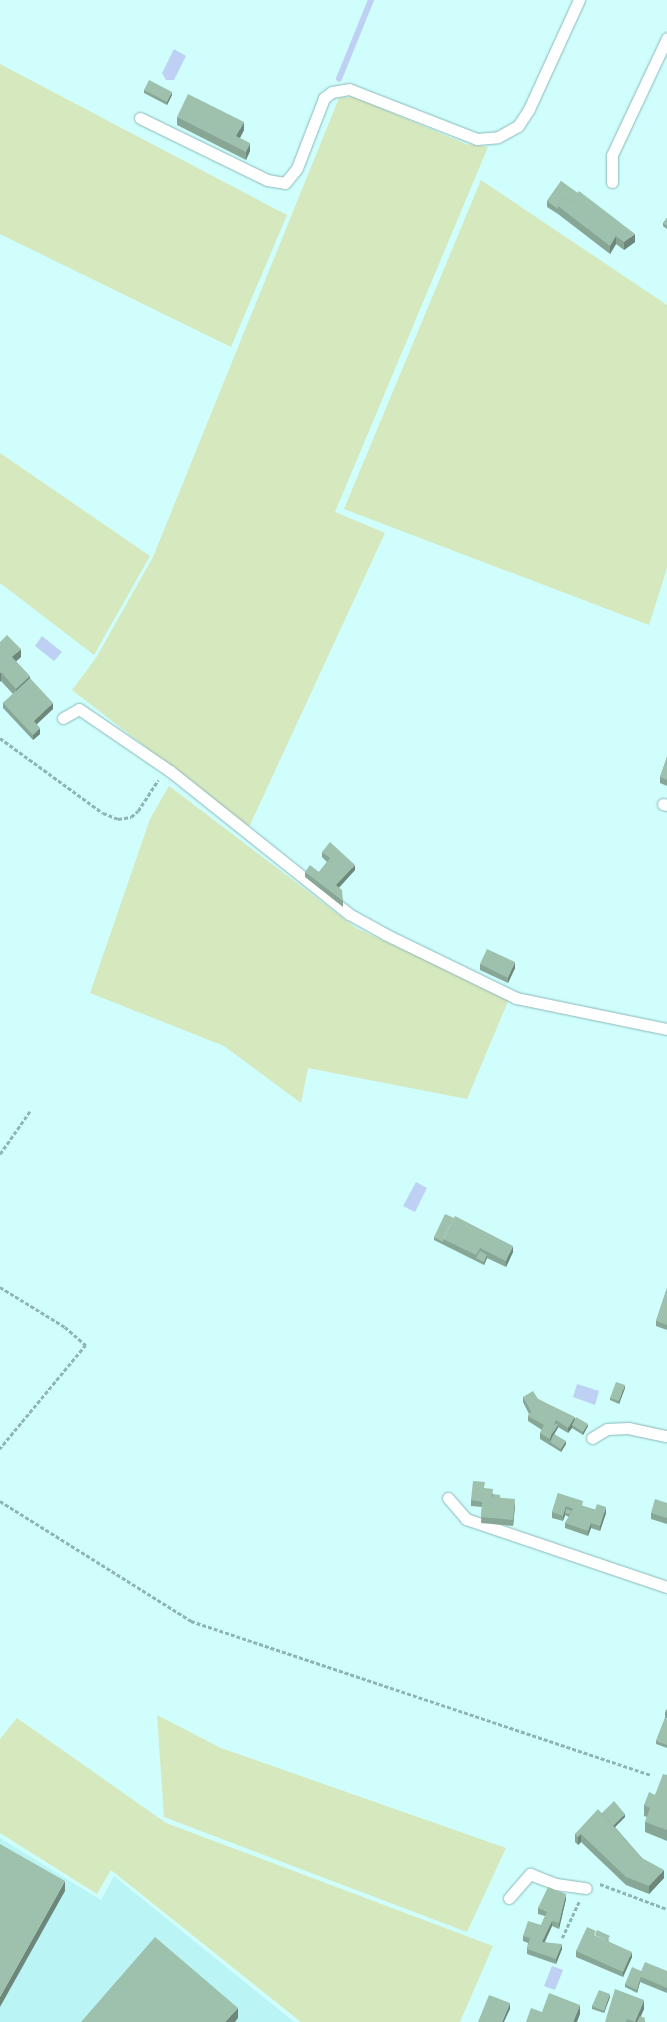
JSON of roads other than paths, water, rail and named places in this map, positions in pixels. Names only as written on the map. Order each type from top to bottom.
[{"type":"lane","points":[[140,118],[267,180],[285,183],[297,168],[324,98],[332,92],[349,89],[477,139],[498,137],[518,126],[528,109],[579,0]]},
{"type":"lane","points":[[612,182],[612,155],[667,38]]},
{"type":"lane","points":[[62,718],[79,709],[170,772],[342,909],[387,935],[516,998],[667,1029]]},
{"type":"lane","points":[[592,1438],[608,1429],[628,1428],[667,1436]]},
{"type":"lane","points":[[448,1498],[466,1519],[667,1587]]},
{"type":"lane","points":[[509,1898],[530,1874],[556,1884],[586,1888]]},
{"type":"waterway","points":[[339,79],[371,0]]}]
